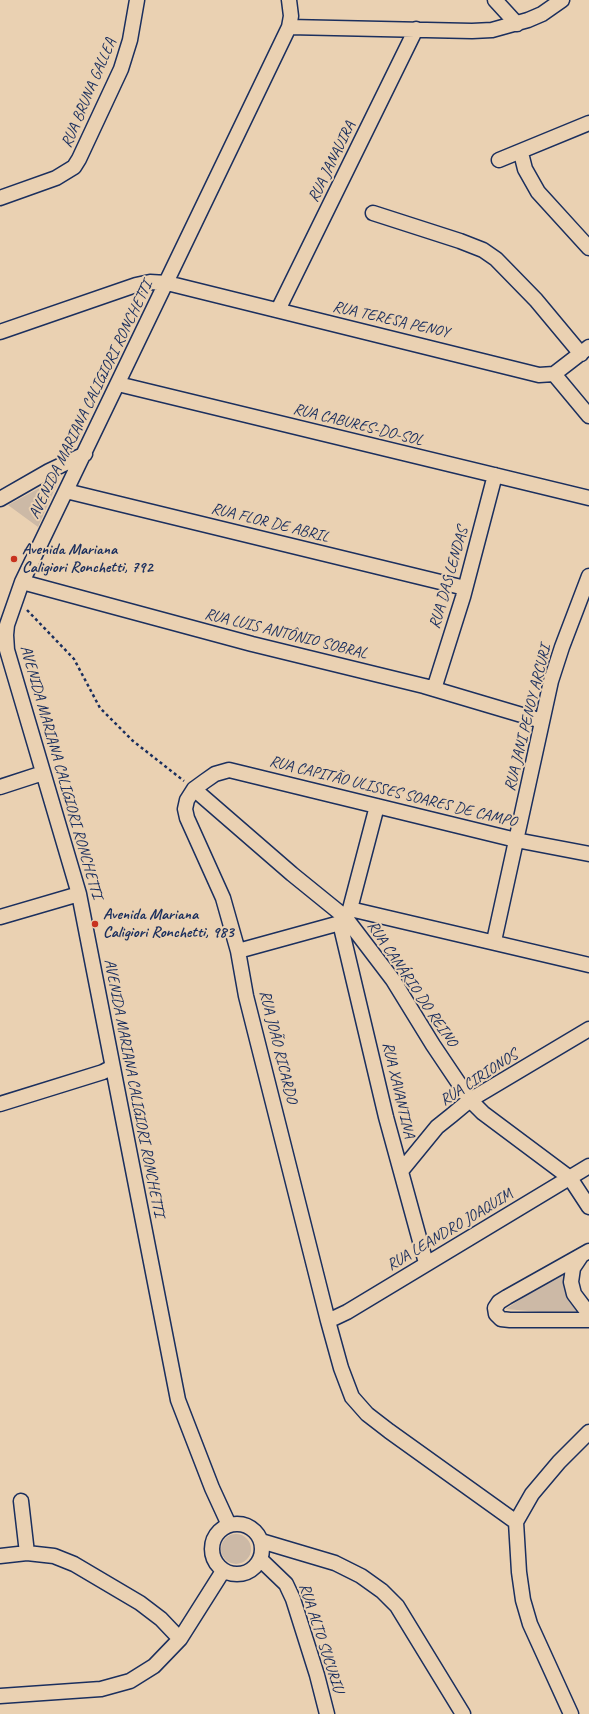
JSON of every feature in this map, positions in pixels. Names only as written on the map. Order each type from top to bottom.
[{"type":"street","name":"RUA BRUNA GALLEA","points":[[0,198],[56,178],[74,167],[79,160],[120,69],[130,40],[136,0]]},
{"type":"street","name":"AVENIDA MARIANA CALIGIORI RONCHETTI","points":[[229,1525],[212,1488],[178,1400],[79,894],[43,774],[3,651],[7,625],[15,598],[22,582],[85,454],[289,27],[290,16],[288,0]]},
{"type":"street","points":[[495,0],[517,24]]},
{"type":"street","points":[[289,27],[472,31],[492,30],[517,24],[542,14],[562,0]]},
{"type":"street","name":"RUA JANAUIRA","points":[[278,310],[416,29]]},
{"type":"street","points":[[499,160],[521,153],[589,123]]},
{"type":"street","points":[[521,153],[525,169],[538,192],[589,248]]},
{"type":"street","points":[[373,213],[483,250],[496,259],[585,351],[554,374],[589,416]]},
{"type":"street","name":"RUA TERESA PENOY","points":[[0,332],[136,285],[150,282],[167,283],[539,375],[554,374]]},
{"type":"street","name":"RUA CABURES-DO-SOL","points":[[118,384],[589,498]]},
{"type":"street","points":[[0,499],[49,471],[85,454]]},
{"type":"street","name":"RUA DAS LENDAS","points":[[434,689],[465,588],[495,475]]},
{"type":"street","name":"RUA FLOR DE ABRIL","points":[[66,491],[465,588]]},
{"type":"street","name":"RUA LUIS ANTÔNIO SOBRAL","points":[[22,582],[203,631],[434,689],[542,721]]},
{"type":"street","name":"RUA JANI PENOY ARCURI","points":[[494,942],[542,721],[562,647],[587,584]]},
{"type":"street","name":"RUA CAPITÃO ULISSES SOARES DE CAMPO","points":[[194,789],[215,774],[229,770],[516,840],[589,854]]},
{"type":"street","points":[[0,787],[43,774]]},
{"type":"street","name":"RUA CANÁRIO DO REINO","points":[[194,789],[292,874],[345,916],[393,980],[433,1045],[470,1100],[483,1113],[570,1178],[589,1207]]},
{"type":"street","name":"RUA JOÃO RICARDO","points":[[194,789],[186,800],[185,809],[187,818],[223,898],[238,950],[246,996],[328,1321],[341,1368],[352,1397],[367,1414],[516,1522]]},
{"type":"street","name":"RUA XAVANTINA","points":[[377,806],[345,916],[401,1172],[426,1263]]},
{"type":"street","points":[[0,917],[79,894]]},
{"type":"street","points":[[238,950],[345,916],[452,933],[589,964]]},
{"type":"street","name":"RUA CIRIONOS","points":[[401,1172],[437,1127],[470,1100],[589,1029]]},
{"type":"street","points":[[0,1104],[102,1072],[112,1067]]},
{"type":"street","name":"RUA LEANDRO JOAQUIM","points":[[328,1321],[347,1312],[589,1166]]},
{"type":"street","points":[[585,1253],[573,1268],[571,1282],[574,1294],[589,1314]]},
{"type":"street","points":[[585,1253],[499,1302],[495,1308],[496,1314],[501,1319],[589,1320]]},
{"type":"street","points":[[571,1714],[530,1624],[523,1600],[519,1572],[516,1522],[532,1494],[559,1462],[589,1432]]},
{"type":"street","points":[[21,1501],[27,1553]]},
{"type":"street","points":[[239,1524],[248,1526],[256,1533],[261,1541],[262,1550],[256,1567],[240,1575],[223,1571],[213,1558],[212,1542],[219,1532],[229,1525],[239,1524]]},
{"type":"street","points":[[261,1541],[342,1566],[361,1576],[382,1591],[401,1612],[463,1714]]},
{"type":"street","points":[[0,1556],[27,1553],[54,1556],[74,1564],[140,1603],[161,1619],[180,1639]]},
{"type":"street","name":"RUA ALTO SUCURIU","points":[[260,1559],[286,1584],[293,1599],[317,1675],[327,1714]]},
{"type":"street","points":[[0,1696],[101,1689],[130,1681],[154,1666],[180,1639],[223,1571]]},
{"type":"path","points":[[15,598],[74,659],[100,708],[133,741],[194,789]]},
{"type":"shaded area","points":[[60,477],[38,527],[8,505]]},
{"type":"shaded area","points":[[570,1266],[585,1316],[506,1309]]},
{"type":"shaded area","points":[[236,1534],[242,1535],[250,1543],[250,1555],[242,1563],[236,1564],[230,1563],[222,1555],[221,1549],[222,1543],[230,1535]]},
{"type":"place","name":"Avenida Mariana Caligiori Ronchetti, 792","points":[[14,559]]},
{"type":"place","name":"Avenida Mariana Caligiori Ronchetti, 983","points":[[95,924]]}]
